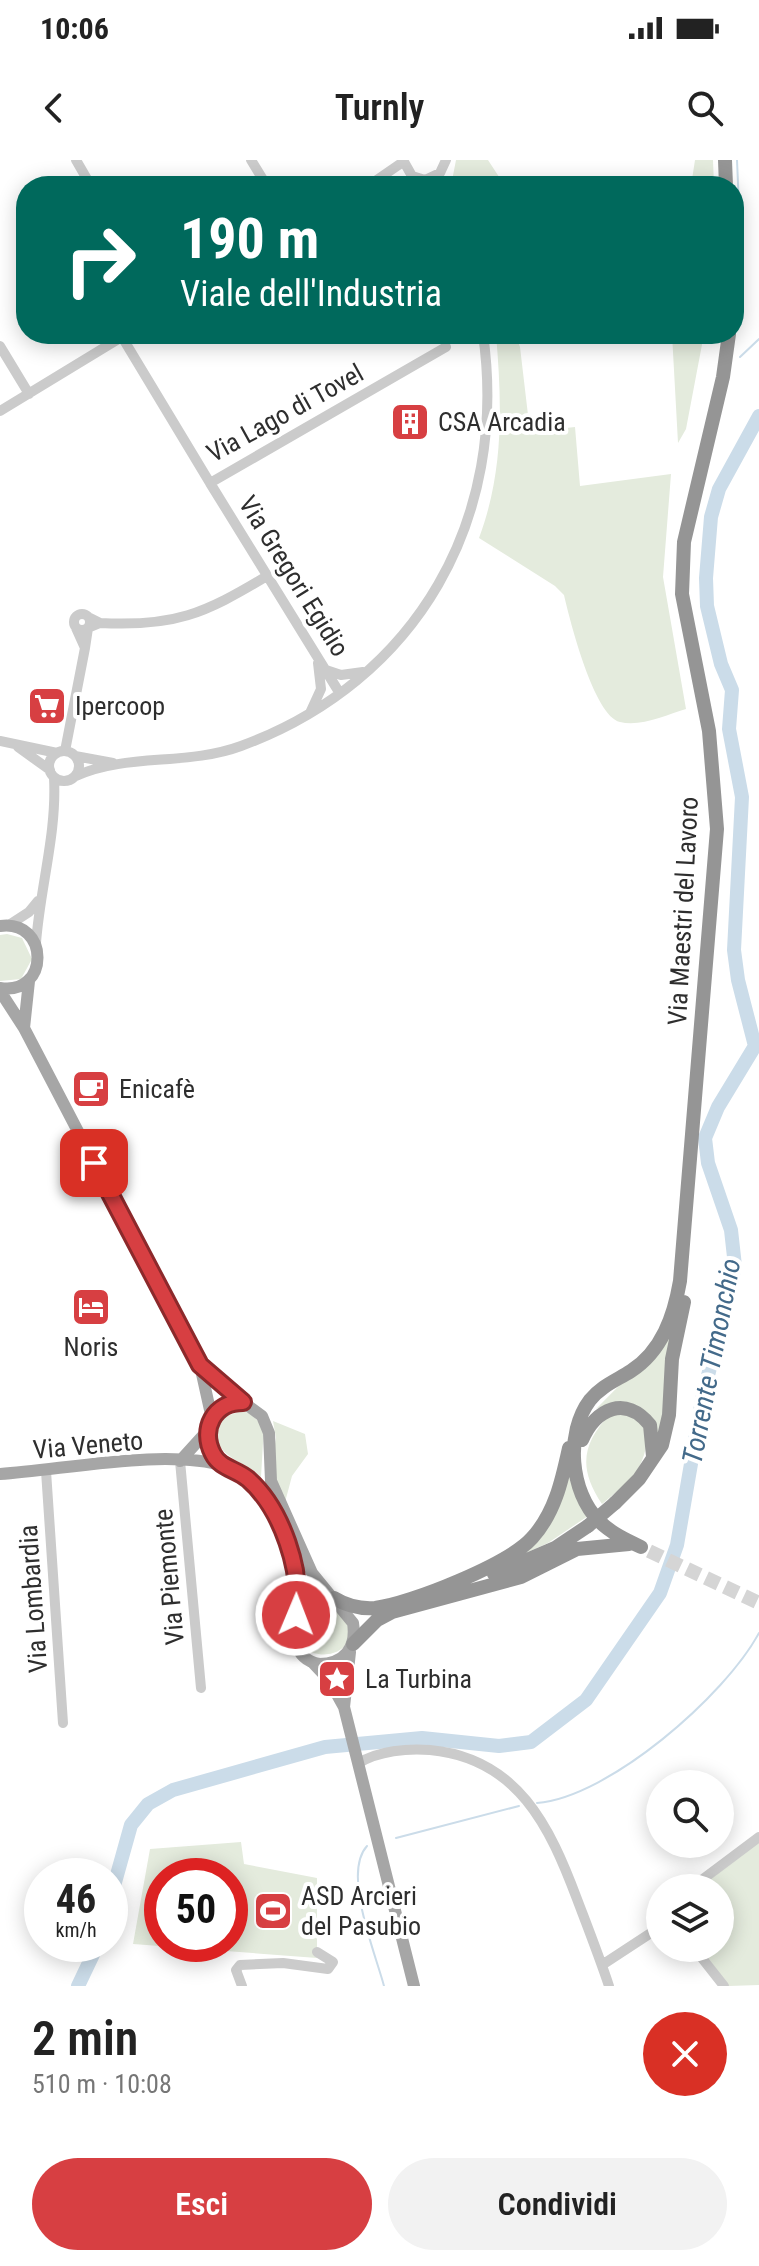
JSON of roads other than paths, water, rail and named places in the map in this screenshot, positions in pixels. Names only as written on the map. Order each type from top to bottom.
[{"type":"highway","name":"Via Maestri del Lavoro","points":[[617,1379],[655,1349],[671,1319],[680,1281],[717,829],[709,731],[685,618],[682,567],[684,542],[723,377],[728,344]]},
{"type":"highway","points":[[391,1609],[555,1548],[615,1503],[650,1465],[668,1429],[671,1370],[684,1303],[686,1206]]},
{"type":"highway","points":[[352,1648],[391,1609],[499,1563],[531,1539],[556,1499],[572,1431],[589,1401],[617,1379]]},
{"type":"highway","points":[[617,1379],[591,1411],[582,1441],[583,1474],[589,1493],[610,1522],[642,1547]]},
{"type":"highway","points":[[589,1401],[575,1443],[579,1486],[598,1520],[642,1547]]},
{"type":"highway","points":[[582,1441],[589,1425],[606,1410],[617,1406],[632,1409],[650,1425],[654,1440],[650,1465]]},
{"type":"highway","points":[[334,1598],[355,1607],[391,1609],[521,1577],[577,1549],[642,1547]]},
{"type":"main road","points":[[5,925],[25,930],[36,943],[38,967],[29,981],[19,987],[0,990],[24,1028],[200,1365],[211,1450],[221,1465],[250,1481],[275,1518],[299,1585],[295,1639],[300,1652],[329,1680],[344,1707],[414,1986]]},
{"type":"main road","points":[[24,1028],[29,981]]},
{"type":"main road","points":[[200,1365],[243,1402],[260,1411],[269,1437],[267,1470],[271,1481],[312,1573],[353,1623],[344,1707]]},
{"type":"main road","name":"Via Veneto","points":[[180,1461],[224,1405],[243,1402]]},
{"type":"main road","name":"Via Veneto","points":[[0,1474],[180,1461],[221,1465]]},
{"type":"main road","points":[[313,1663],[331,1663],[352,1648]]},
{"type":"street","points":[[437,176],[446,160]]},
{"type":"street","points":[[383,176],[403,161],[412,176]]},
{"type":"street","points":[[0,411],[110,344]]},
{"type":"street","name":"Via Lago di Tovel","points":[[129,344],[210,483],[446,347]]},
{"type":"street","points":[[16,746],[52,774],[72,779],[119,764],[173,761],[214,754],[265,736],[310,713],[366,671],[420,616],[467,530],[481,476],[489,413],[484,344]]},
{"type":"street","points":[[0,346],[29,394]]},
{"type":"street","name":"Via Gregori Egidio","points":[[210,483],[339,692]]},
{"type":"street","points":[[66,753],[88,624],[156,624],[178,620],[227,600],[267,576]]},
{"type":"street","points":[[310,713],[321,689],[315,654]]},
{"type":"street","points":[[326,670],[341,675],[366,671]]},
{"type":"street","points":[[0,741],[119,764]]},
{"type":"street","points":[[36,943],[39,899],[55,805],[51,758],[66,753]]},
{"type":"street","points":[[55,805],[79,764],[66,753]]},
{"type":"street","points":[[5,925],[29,912],[39,899]]},
{"type":"street","name":"Via Piemonte","points":[[180,1461],[201,1688]]},
{"type":"street","name":"Via Lombardia","points":[[46,1471],[63,1723]]},
{"type":"street","points":[[358,1760],[408,1750],[446,1752],[485,1767],[522,1794],[556,1845],[609,1986]]},
{"type":"street","points":[[710,1874],[759,1837]]},
{"type":"street","points":[[602,1965],[646,1936]]},
{"type":"street","points":[[242,1986],[236,1970],[240,1965],[283,1963],[328,1969],[333,1962],[317,1952]]},
{"type":"street","points":[[705,1962],[724,1986]]},
{"type":"waterway","points":[[737,160],[738,176]]},
{"type":"waterway","points":[[740,357],[759,339]]},
{"type":"waterway","name":"Torrente Timonchio","points":[[122,1858],[131,1825],[148,1804],[173,1790],[325,1747],[422,1738],[499,1746],[531,1742],[586,1700],[660,1593],[677,1545],[702,1400],[735,1266],[731,1230],[708,1163],[705,1138],[718,1107],[755,1046],[738,980],[734,950],[742,797],[729,729],[732,690],[721,664],[707,606],[706,578],[711,517],[719,489],[759,416]]},
{"type":"waterway","points":[[537,1803],[566,1797],[597,1783],[662,1739],[720,1685],[759,1633]]},
{"type":"waterway","points":[[396,1838],[519,1806]]},
{"type":"waterway","points":[[367,1846],[360,1858],[359,1893],[384,1986]]},
{"type":"waterway","name":"Torrente Timonchio","points":[[78,1986],[89,1962]]},
{"type":"tunnel","points":[[649,1551],[759,1603]]},
{"type":"place","name":"CSA Arcadia","points":[[410,422]]},
{"type":"place","name":"Ipercoop","points":[[47,706]]},
{"type":"place","name":"Enicafè","points":[[91,1089]]},
{"type":"place","name":"Noris","points":[[91,1307]]},
{"type":"place","name":"La Turbina","points":[[337,1679]]},
{"type":"place","name":"ASD Arcieri del Pasubio","points":[[273,1911]]}]
